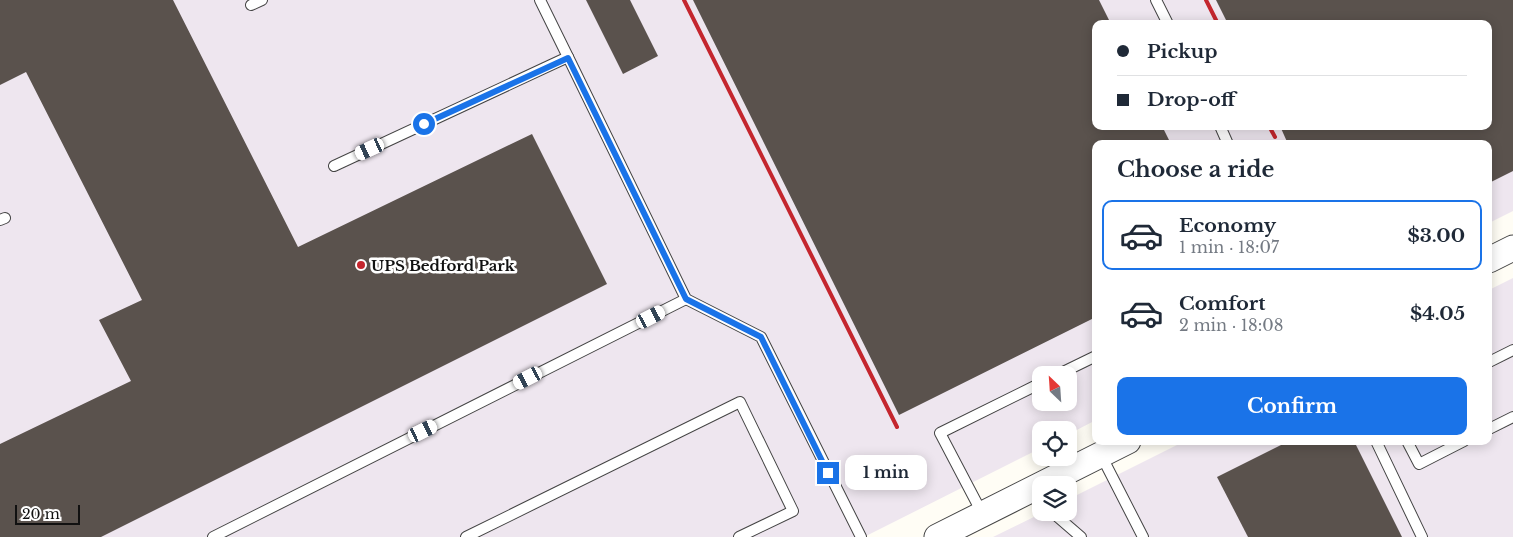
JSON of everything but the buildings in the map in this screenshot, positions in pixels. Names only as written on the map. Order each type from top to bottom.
[{"type":"street","points":[[1492,258],[1513,248]]},
{"type":"street","points":[[1067,476],[1120,445]]},
{"type":"street","points":[[937,537],[982,514],[1032,496]]},
{"type":"lane","points":[[252,5],[262,0]]},
{"type":"lane","points":[[540,0],[686,299],[761,337],[860,537]]},
{"type":"lane","points":[[1156,0],[1166,20]]},
{"type":"lane","points":[[334,166],[568,58]]},
{"type":"lane","points":[[213,537],[686,299]]},
{"type":"lane","points":[[1492,360],[1513,350]]},
{"type":"lane","points":[[1075,366],[1092,358]]},
{"type":"lane","points":[[982,514],[940,433],[1032,387]]},
{"type":"lane","points":[[466,537],[740,402],[793,511],[739,537]]},
{"type":"lane","points":[[1492,428],[1513,417]]},
{"type":"lane","points":[[1378,445],[1422,537]]},
{"type":"lane","points":[[1409,445],[1419,464],[1456,445]]},
{"type":"lane","points":[[1101,455],[1143,537]]},
{"type":"lane","points":[[1062,521],[1081,537]]},
{"type":"shaded area","points":[[0,0],[1513,0],[1513,211],[1492,222],[1492,140],[1092,140],[1092,422],[1077,430],[1077,421],[1032,421],[1032,453],[864,537],[0,537]]},
{"type":"shaded area","points":[[1513,278],[1513,537],[993,537],[1032,518],[1032,521],[1077,521],[1077,495],[1177,445],[1492,445],[1492,288]]},
{"type":"railway","points":[[684,0],[897,427]]},
{"type":"railway","points":[[1206,0],[1216,20]]},
{"type":"railway","points":[[1271,130],[1275,137]]},
{"type":"place","name":"UPS Bedford Park","points":[[361,265]]},
{"type":"route","points":[[424,124],[568,58],[686,299],[761,337],[828,473]]}]
